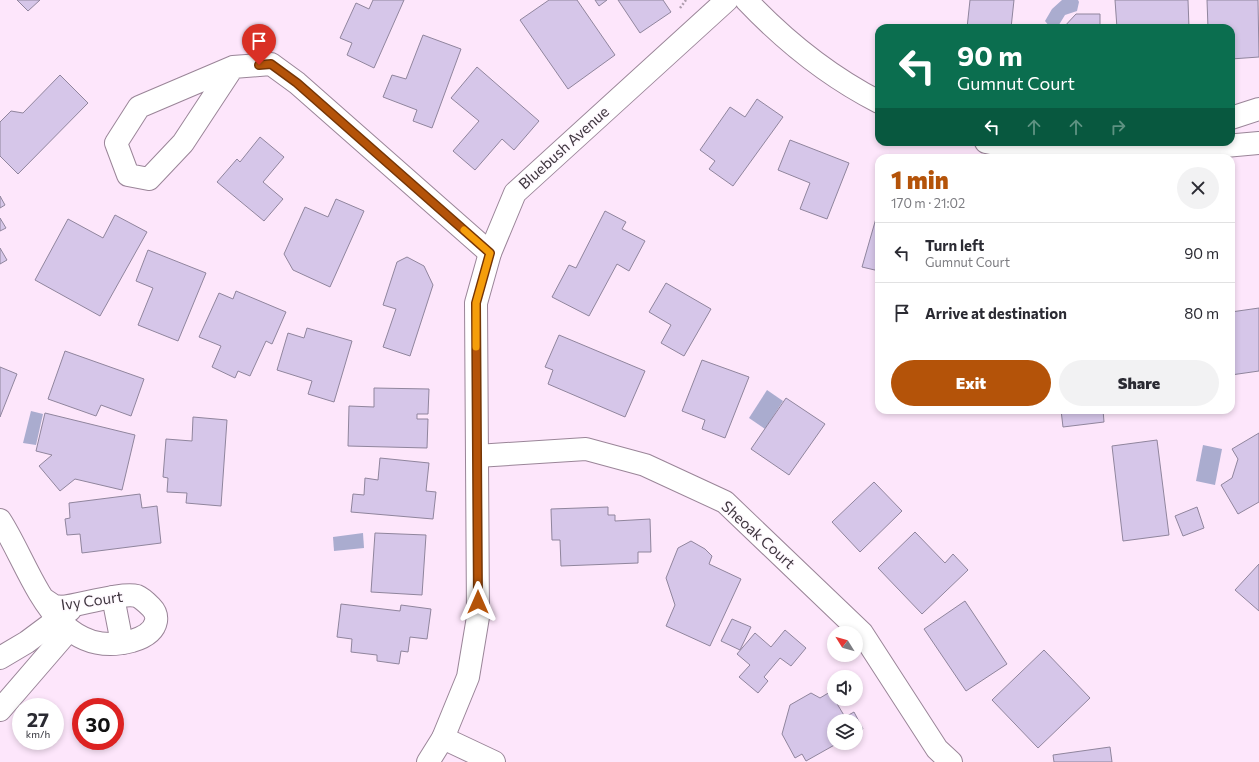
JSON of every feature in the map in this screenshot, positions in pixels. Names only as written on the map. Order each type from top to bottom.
[{"type":"street","name":"Bluebush Avenue","points":[[428,762],[443,738],[468,677],[478,617],[476,303],[490,253],[515,192],[727,0]]},
{"type":"street","points":[[746,0],[767,22],[808,57],[850,86],[875,100]]},
{"type":"street","points":[[233,67],[183,143],[149,179],[128,175],[116,143],[139,108],[233,67],[271,64],[297,83],[490,253]]},
{"type":"street","points":[[1235,117],[1259,109]]},
{"type":"street","points":[[1235,145],[1259,143]]},
{"type":"street","points":[[1006,146],[1060,150],[1138,146]]},
{"type":"street","points":[[1173,146],[1203,148],[1225,146]]},
{"type":"street","name":"Sheoak Court","points":[[477,456],[586,449],[645,465],[725,502],[862,633],[940,758]]},
{"type":"street","name":"Ivy Court","points":[[0,520],[11,538],[34,585],[45,600],[63,624],[76,635],[90,642],[106,644],[122,643],[144,636],[153,628],[155,624],[156,618],[154,611],[150,606],[139,597],[130,595],[62,607],[49,604],[45,600]]},
{"type":"street","points":[[113,598],[122,643]]},
{"type":"street","points":[[0,710],[78,604]]},
{"type":"street","name":"Ivy Court","points":[[0,658],[27,642],[63,624]]},
{"type":"street","points":[[443,738],[494,762]]},
{"type":"path","points":[[675,14],[686,0]]},
{"type":"water","points":[[1062,0],[1078,0],[1079,2],[1077,11],[1065,15],[1059,24],[1048,24],[1045,21],[1052,9]]},
{"type":"water","points":[[767,390],[783,401],[765,429],[749,418]]},
{"type":"water","points":[[31,411],[43,414],[36,445],[23,443]]},
{"type":"water","points":[[1203,445],[1222,449],[1215,485],[1196,481]]},
{"type":"water","points":[[363,533],[364,548],[334,551],[333,537]]},
{"type":"building","points":[[17,0],[40,0],[28,11]]},
{"type":"building","points":[[373,0],[404,0],[374,68],[347,55],[352,43],[340,38],[356,3],[369,9]]},
{"type":"building","points":[[549,0],[577,0],[615,55],[568,89],[520,20]]},
{"type":"building","points":[[595,0],[607,0],[599,6]]},
{"type":"building","points":[[618,0],[663,0],[671,12],[640,33]]},
{"type":"building","points":[[970,0],[1014,0],[1011,24],[967,24]]},
{"type":"building","points":[[1115,0],[1188,0],[1189,24],[1117,24]]},
{"type":"building","points":[[1207,0],[1258,0],[1259,57],[1235,59],[1235,24],[1208,24]]},
{"type":"building","points":[[1076,14],[1100,14],[1100,24],[1067,24]]},
{"type":"building","points":[[423,35],[461,49],[432,128],[413,121],[417,110],[383,97],[392,75],[406,79]]},
{"type":"building","points":[[477,67],[539,121],[514,150],[502,139],[475,170],[453,151],[479,121],[451,98]]},
{"type":"building","points":[[60,75],[88,103],[18,174],[0,156],[0,122],[11,111],[23,113]]},
{"type":"building","points":[[757,99],[783,117],[733,186],[709,169],[715,161],[700,150],[730,107],[745,117]]},
{"type":"building","points":[[260,137],[284,157],[263,182],[283,199],[264,221],[217,182],[237,159],[240,162]]},
{"type":"building","points":[[790,140],[849,163],[827,219],[800,209],[810,183],[778,170]]},
{"type":"building","points":[[0,196],[5,205],[0,208]]},
{"type":"building","points":[[336,199],[364,211],[330,287],[293,270],[284,254],[305,207],[328,217]]},
{"type":"building","points":[[605,211],[626,222],[622,229],[645,241],[629,271],[617,264],[589,316],[552,297],[569,265],[576,268]]},
{"type":"building","points":[[115,215],[147,232],[100,316],[35,280],[68,219],[103,238]]},
{"type":"building","points":[[0,218],[6,228],[0,231]]},
{"type":"building","points":[[875,222],[875,270],[862,267]]},
{"type":"building","points":[[0,248],[7,260],[0,264]]},
{"type":"building","points":[[148,250],[206,273],[178,341],[138,325],[153,288],[136,281]]},
{"type":"building","points":[[407,257],[424,266],[433,285],[410,356],[383,347],[396,309],[383,305],[397,262]]},
{"type":"building","points":[[666,283],[711,309],[684,356],[661,343],[671,325],[649,312]]},
{"type":"building","points":[[236,291],[286,312],[272,344],[266,341],[250,376],[238,371],[235,378],[212,367],[221,346],[199,337],[219,293],[233,299]]},
{"type":"building","points":[[1259,308],[1259,371],[1235,374],[1235,311]]},
{"type":"building","points":[[307,328],[352,341],[334,402],[308,394],[312,381],[277,370],[288,333],[304,338]]},
{"type":"building","points":[[559,335],[645,371],[625,417],[548,384],[553,370],[545,367]]},
{"type":"building","points":[[65,351],[144,379],[131,416],[101,405],[96,416],[48,399]]},
{"type":"building","points":[[702,360],[749,377],[725,438],[702,429],[705,420],[682,411]]},
{"type":"building","points":[[0,367],[17,374],[0,417]]},
{"type":"building","points":[[374,388],[429,389],[428,414],[417,414],[417,419],[428,419],[427,448],[348,446],[349,406],[374,407]]},
{"type":"building","points":[[786,398],[825,424],[789,475],[751,449]]},
{"type":"building","points":[[45,413],[135,435],[122,490],[75,479],[60,491],[39,466],[52,455],[36,451]]},
{"type":"building","points":[[1061,414],[1103,414],[1104,422],[1063,427]]},
{"type":"building","points":[[193,417],[227,420],[221,506],[186,503],[187,493],[167,492],[168,478],[163,477],[166,439],[192,441]]},
{"type":"building","points":[[1259,433],[1259,502],[1238,514],[1221,485],[1232,478],[1238,459],[1232,449]]},
{"type":"building","points":[[1157,440],[1169,535],[1123,541],[1112,446]]},
{"type":"building","points":[[380,458],[429,463],[426,491],[436,492],[433,519],[351,512],[353,494],[364,495],[365,478],[378,480]]},
{"type":"building","points":[[874,482],[902,511],[860,552],[832,522]]},
{"type":"building","points":[[140,494],[142,508],[157,506],[161,543],[82,553],[80,534],[67,535],[65,519],[70,518],[69,503]]},
{"type":"building","points":[[608,507],[608,515],[615,515],[615,521],[650,519],[651,552],[638,552],[638,563],[561,566],[560,540],[552,540],[551,509]]},
{"type":"building","points":[[1197,507],[1204,528],[1183,536],[1175,516]]},
{"type":"building","points":[[915,532],[945,563],[953,554],[968,570],[922,614],[878,568]]},
{"type":"building","points":[[375,533],[426,535],[422,595],[371,592]]},
{"type":"building","points":[[691,541],[705,549],[712,556],[709,564],[741,579],[710,646],[666,626],[675,605],[666,578],[678,548]]},
{"type":"building","points":[[1259,564],[1259,611],[1235,590]]},
{"type":"building","points":[[965,601],[1007,664],[966,691],[924,629]]},
{"type":"building","points":[[341,604],[400,611],[401,605],[431,609],[427,639],[410,637],[408,652],[401,651],[399,664],[377,661],[377,655],[351,652],[352,639],[337,637]]},
{"type":"building","points":[[732,619],[751,627],[740,650],[721,641]]},
{"type":"building","points":[[785,630],[806,648],[791,666],[780,658],[764,677],[768,681],[758,693],[739,677],[750,665],[737,654],[755,633],[771,647]]},
{"type":"building","points":[[1044,650],[1090,698],[1038,748],[992,700]]},
{"type":"building","points":[[811,693],[820,698],[827,694],[827,706],[838,706],[843,714],[827,714],[827,749],[806,761],[802,754],[795,758],[782,734],[790,705]]},
{"type":"building","points":[[1110,747],[1112,762],[1054,762],[1053,755]]},
{"type":"slow traffic","points":[[464,230],[490,253],[476,303],[476,347]]},
{"type":"route","points":[[259,65],[271,64],[297,83],[490,253],[476,303],[478,602]]}]
